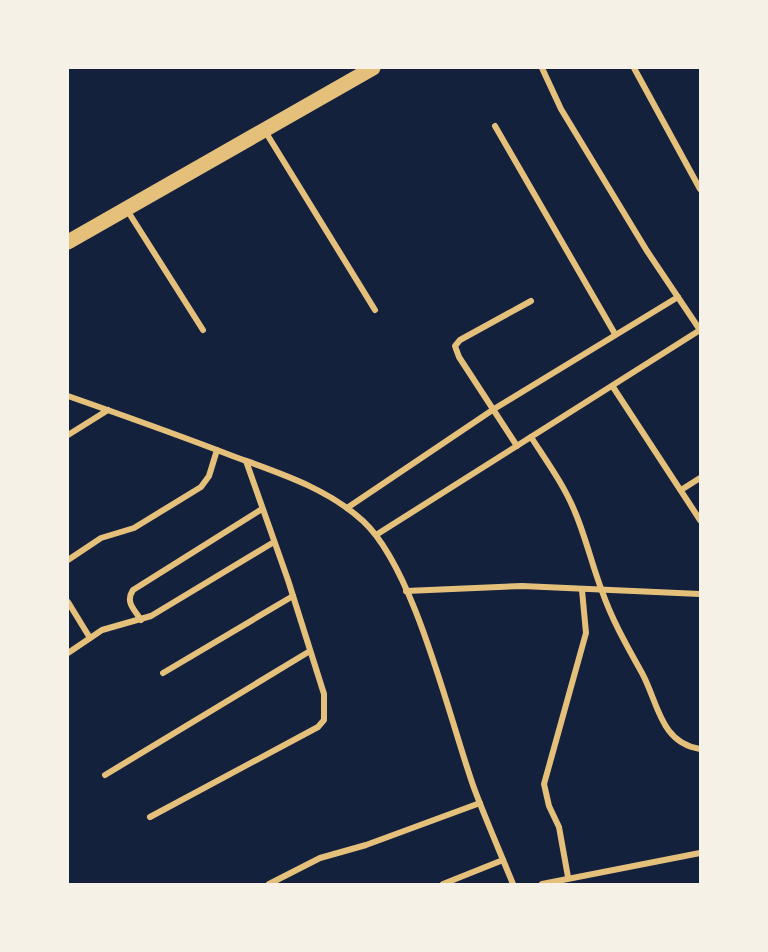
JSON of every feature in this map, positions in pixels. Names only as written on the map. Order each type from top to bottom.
[{"type":"main road","points":[[68,242],[374,68]]},
{"type":"street","points":[[376,535],[614,387],[700,330],[561,109],[542,68]]},
{"type":"street","points":[[634,68],[700,189]]},
{"type":"street","points":[[495,126],[615,334]]},
{"type":"street","points":[[265,131],[375,310]]},
{"type":"street","points":[[127,209],[203,330]]},
{"type":"street","points":[[347,508],[494,409],[678,297]]},
{"type":"street","points":[[517,446],[459,357],[455,346],[460,340],[531,301]]},
{"type":"street","points":[[614,387],[700,520]]},
{"type":"street","points":[[68,396],[288,475],[347,508],[376,535],[388,552],[406,591],[480,803],[513,885]]},
{"type":"street","points":[[68,435],[108,410]]},
{"type":"street","points":[[531,437],[562,485],[575,511],[602,591],[619,632],[650,690],[661,722],[681,741],[700,748]]},
{"type":"street","points":[[68,560],[101,538],[134,528],[201,487],[209,476],[217,450]]},
{"type":"street","points":[[150,817],[318,727],[324,720],[325,704],[310,651],[246,461]]},
{"type":"street","points":[[681,490],[700,478]]},
{"type":"street","points":[[141,620],[129,603],[129,596],[133,590],[262,509]]},
{"type":"street","points":[[68,653],[116,624],[141,620],[274,542]]},
{"type":"street","points":[[406,591],[522,586],[700,594]]},
{"type":"street","points":[[568,877],[560,827],[549,806],[544,784],[586,633],[582,590]]},
{"type":"street","points":[[163,673],[293,596]]},
{"type":"street","points":[[68,602],[90,638]]},
{"type":"street","points":[[105,775],[310,651]]},
{"type":"street","points":[[269,885],[320,858],[366,845],[480,803]]},
{"type":"street","points":[[542,885],[568,877],[700,853]]},
{"type":"street","points":[[443,885],[503,860]]}]
